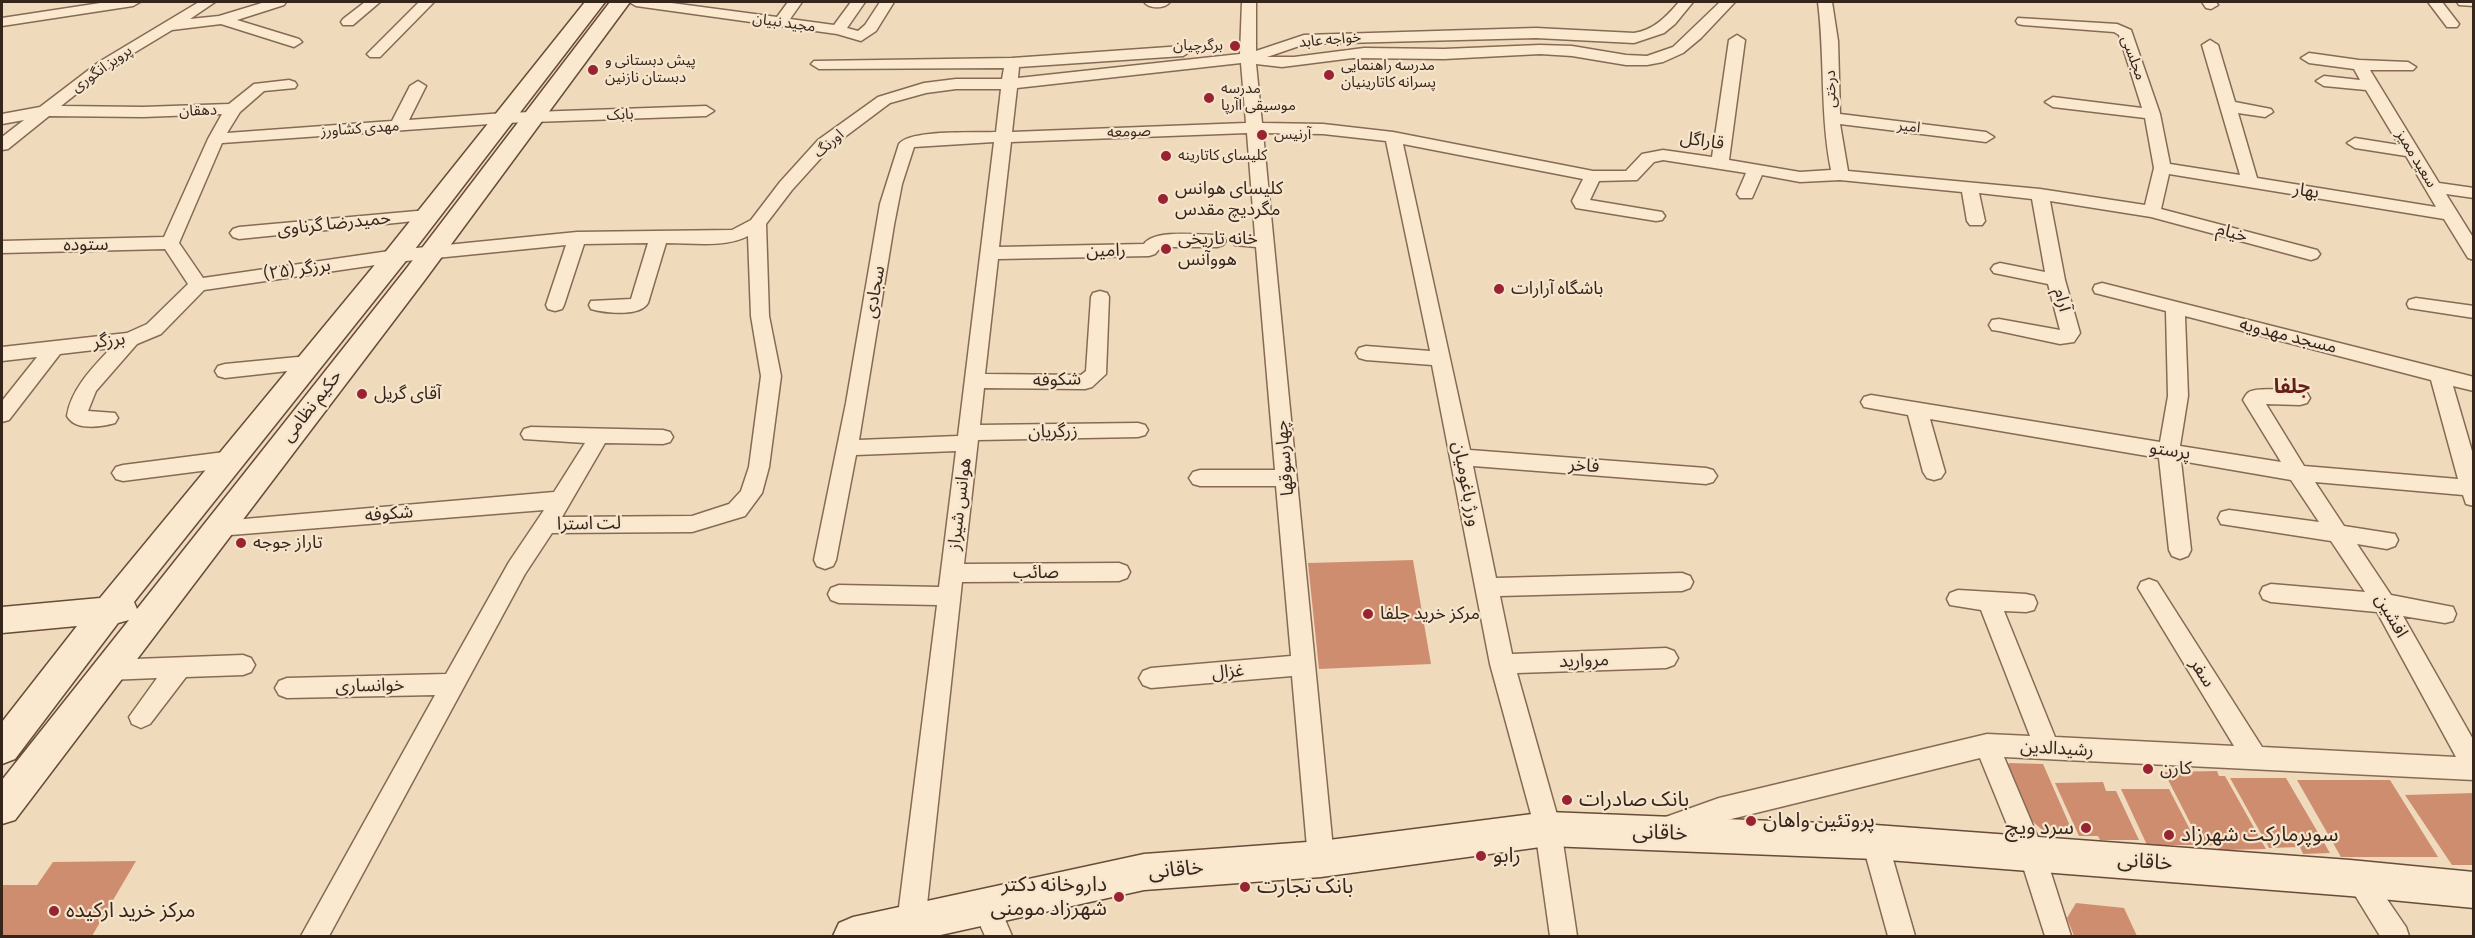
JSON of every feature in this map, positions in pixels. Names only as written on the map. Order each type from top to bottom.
[{"type":"main road","name":"حکیم نظامی","points":[[2,748],[109,610],[396,256],[595,2]]},
{"type":"main road","name":"حکیم نظامی","points":[[2,808],[430,254],[620,2]]},
{"type":"main road","points":[[2,620],[159,605]]},
{"type":"main road","name":"خاقانی","points":[[853,936],[911,923],[993,922],[1144,872],[1321,859],[1548,829],[1875,842],[2474,890]]},
{"type":"street","points":[[2,22],[133,2]]},
{"type":"street","name":"پرویز انگوری","points":[[2,145],[104,64],[208,2]]},
{"type":"street","points":[[168,26],[221,20],[279,2]]},
{"type":"street","points":[[348,21],[373,2]]},
{"type":"street","points":[[375,54],[427,2]]},
{"type":"street","name":"مجید نبیان","points":[[636,2],[838,30],[861,36]]},
{"type":"street","points":[[780,23],[795,2]]},
{"type":"street","points":[[838,30],[858,2]]},
{"type":"street","points":[[887,2],[871,28],[861,36],[863,44],[875,57],[896,65],[924,87]]},
{"type":"street","points":[[1151,2],[1163,2]]},
{"type":"street","name":"چهارسوقها","points":[[1250,2],[1248,58],[1321,859]]},
{"type":"street","name":"خواجه عابد","points":[[1248,58],[1304,40],[1536,33],[1585,37],[1642,37],[1664,28],[1686,2]]},
{"type":"street","name":"خواجه عابد","points":[[1248,58],[1271,63],[1378,51],[1445,54],[1547,49],[1642,61],[1658,59],[1685,45],[1728,2]]},
{"type":"street","name":"درختی","points":[[1825,2],[1830,41],[1832,134],[1840,175]]},
{"type":"street","points":[[2435,2],[2452,24]]},
{"type":"street","points":[[2464,2],[2474,2]]},
{"type":"street","points":[[221,20],[294,42]]},
{"type":"street","name":"مجلسی","points":[[2023,21],[2122,29],[2126,33],[2152,114],[2162,168]]},
{"type":"street","points":[[1720,163],[1737,40]]},
{"type":"street","points":[[2210,45],[2250,183]]},
{"type":"street","points":[[819,64],[896,65],[1010,73],[1183,51]]},
{"type":"street","name":"اورنگ","points":[[430,254],[577,238],[736,235],[757,224],[786,186],[824,144],[884,100],[924,87],[956,84],[1010,73],[1248,58]]},
{"type":"street","points":[[2309,58],[2359,65],[2408,67]]},
{"type":"street","name":"سعید ممیز","points":[[2359,65],[2474,254]]},
{"type":"street","name":"هوانس شیراز","points":[[911,923],[1010,73]]},
{"type":"street","points":[[2324,81],[2372,86]]},
{"type":"street","points":[[233,109],[260,87],[289,85]]},
{"type":"street","points":[[398,126],[418,86]]},
{"type":"street","points":[[2053,102],[2152,114]]},
{"type":"street","points":[[2227,106],[2265,112]]},
{"type":"street","name":"دهقان","points":[[2,119],[45,111],[143,112],[233,109]]},
{"type":"street","name":"دهقان","points":[[170,243],[216,139],[233,109]]},
{"type":"street","name":"بابک","points":[[504,118],[706,111]]},
{"type":"street","name":"مهدی کشاورز","points":[[216,139],[504,118]]},
{"type":"street","name":"امیر","points":[[1832,118],[1986,137]]},
{"type":"street","name":"قاراگل","points":[[1256,128],[1323,129],[1393,137],[1593,176],[1631,176],[1647,158],[1654,156],[1720,163],[1810,178],[1840,175],[2040,194],[2152,213]]},
{"type":"street","name":"صومعه","points":[[911,141],[1256,128]]},
{"type":"street","name":"ورژ باغومیان","points":[[1393,137],[1441,359],[1502,664],[1548,829],[1563,936]]},
{"type":"street","name":"سجادی","points":[[825,560],[849,448],[887,221],[903,155],[907,144],[911,141]]},
{"type":"street","points":[[2355,142],[2412,152]]},
{"type":"street","points":[[2152,213],[2162,168]]},
{"type":"street","name":"بهار","points":[[2162,168],[2449,214]]},
{"type":"street","points":[[1746,194],[1756,169]]},
{"type":"street","points":[[1593,176],[1581,201],[1582,204],[1656,216]]},
{"type":"street","points":[[1969,186],[1976,221]]},
{"type":"street","points":[[2433,187],[2474,193]]},
{"type":"street","name":"آرام","points":[[1999,325],[2067,337],[2070,333],[2056,280],[2040,194]]},
{"type":"street","name":"خیام","points":[[2152,213],[2311,254]]},
{"type":"street","name":"حمیدرضا گرناوی","points":[[239,233],[428,215]]},
{"type":"street","name":"لت استرا","points":[[314,936],[517,568],[546,525],[692,524],[737,510],[751,493],[759,467],[771,376],[760,316],[757,224]]},
{"type":"street","points":[[598,305],[639,303],[659,237]]},
{"type":"street","points":[[555,305],[577,238]]},
{"type":"street","name":"رامین","points":[[989,253],[1149,250],[1160,241],[1217,241]]},
{"type":"street","points":[[1241,241],[1266,242]]},
{"type":"street","points":[[170,243],[198,285]]},
{"type":"street","name":"ستوده","points":[[2,247],[170,243]]},
{"type":"street","name":"برزگر (۲۵)","points":[[198,285],[396,256],[430,254]]},
{"type":"street","points":[[2000,269],[2056,280]]},
{"type":"street","name":"برزگر","points":[[2,354],[130,339],[154,329],[198,285]]},
{"type":"street","name":"مسجد مهدویه","points":[[2102,289],[2474,384]]},
{"type":"street","name":"شکوفه","points":[[974,381],[1085,382],[1092,378],[1096,374],[1100,297]]},
{"type":"street","points":[[2416,304],[2474,312]]},
{"type":"street","points":[[2175,308],[2178,396],[2169,451],[2180,550]]},
{"type":"street","points":[[108,418],[82,419],[77,416],[77,407],[89,388],[130,339]]},
{"type":"street","points":[[2,415],[55,347]]},
{"type":"street","points":[[1366,353],[1441,359]]},
{"type":"street","points":[[225,371],[308,363]]},
{"type":"street","points":[[2440,375],[2471,493]]},
{"type":"street","name":"افشین","points":[[2300,398],[2256,397],[2253,400],[2384,603],[2474,768]]},
{"type":"street","name":"پرستو","points":[[1871,402],[2298,473],[2471,493]]},
{"type":"street","points":[[1917,410],[1935,472]]},
{"type":"street","name":"زرگریان","points":[[849,448],[968,438],[1138,430]]},
{"type":"street","points":[[531,434],[663,437]]},
{"type":"street","points":[[546,525],[599,436]]},
{"type":"street","name":"فاخر","points":[[1461,457],[1706,476]]},
{"type":"street","points":[[123,473],[232,459]]},
{"type":"street","points":[[1200,478],[1287,478]]},
{"type":"street","name":"شکوفه","points":[[218,528],[561,500]]},
{"type":"street","points":[[2229,518],[2387,540]]},
{"type":"street","name":"صائب","points":[[839,594],[1119,572]]},
{"type":"street","points":[[1487,587],[1682,582]]},
{"type":"street","name":"سفر","points":[[2149,588],[2255,759]]},
{"type":"street","points":[[2271,593],[2384,603],[2445,614]]},
{"type":"street","points":[[1958,599],[2026,603]]},
{"type":"street","points":[[1989,600],[2048,748]]},
{"type":"street","name":"مروارید","points":[[1502,664],[1666,658]]},
{"type":"street","points":[[108,670],[243,665]]},
{"type":"street","name":"غزال","points":[[1151,678],[1304,665]]},
{"type":"street","points":[[141,717],[180,667]]},
{"type":"street","name":"خوانساری","points":[[287,688],[453,684]]},
{"type":"street","points":[[1987,745],[2032,854],[2058,936]]},
{"type":"street","name":"رشیدالدین","points":[[1651,833],[1719,810],[1987,745],[2474,768]]},
{"type":"street","points":[[1875,842],[1902,936]]},
{"type":"street","points":[[2358,879],[2396,936]]},
{"type":"building","name":"مرکز خرید جلفا","points":[[1413,560],[1431,664],[1319,669],[1308,563]]},
{"type":"building","points":[[2009,763],[2043,764],[2074,835],[2048,835],[2023,813],[2005,770]]},
{"type":"building","points":[[2217,771],[2219,776],[2225,776],[2266,849],[2219,850],[2217,845],[2202,846],[2164,772]]},
{"type":"building","points":[[2230,778],[2286,778],[2330,853],[2303,854],[2300,847],[2269,848]]},
{"type":"building","points":[[2297,780],[2390,780],[2438,857],[2341,857]]},
{"type":"building","points":[[2103,782],[2106,791],[2116,791],[2139,840],[2100,840],[2098,836],[2079,836],[2055,783]]},
{"type":"building","points":[[2121,789],[2169,789],[2198,845],[2147,845]]},
{"type":"building","points":[[2474,793],[2474,865],[2452,865],[2405,795]]},
{"type":"building","name":"مرکز خرید ارکیده","points":[[136,861],[92,936],[2,936],[2,885],[37,885],[53,862]]},
{"type":"building","points":[[2076,903],[2124,908],[2137,936],[2074,936],[2067,918]]},
{"type":"place","name":"برگرچیان","points":[[1235,46]]},
{"type":"place","name":"پیش دبستانی و دبستان نازنین","points":[[593,70]]},
{"type":"place","name":"مدرسه راهنمایی پسرانه کاتارینیان","points":[[1329,75]]},
{"type":"place","name":"مدرسه موسیقی اآرپا","points":[[1209,98]]},
{"type":"place","name":"آرنیس","points":[[1262,135]]},
{"type":"place","name":"کلیسای کاتارینه","points":[[1166,156]]},
{"type":"place","name":"کلیسای هوانس مگردیچ مقدس","points":[[1163,199]]},
{"type":"place","name":"خانه تاریخی هووآنس","points":[[1166,249]]},
{"type":"place","name":"باشگاه آرارات","points":[[1499,289]]},
{"type":"place","name":"آقای گریل","points":[[362,394]]},
{"type":"place","name":"تاراز جوجه","points":[[241,543]]},
{"type":"place","name":"مرکز خرید جلفا","points":[[1368,614]]},
{"type":"place","name":"کارن","points":[[2148,769]]},
{"type":"place","name":"بانک صادرات","points":[[1567,800]]},
{"type":"place","name":"پروتئین واهان","points":[[1751,821]]},
{"type":"place","name":"سرد ویچ","points":[[2086,828]]},
{"type":"place","name":"سوپرمارکت شهرزاد","points":[[2169,835]]},
{"type":"place","name":"رابو","points":[[1481,856]]},
{"type":"place","name":"بانک تجارت","points":[[1245,887]]},
{"type":"place","name":"داروخانه دکتر شهرزاد مومنی","points":[[1119,897]]},
{"type":"place","name":"مرکز خرید ارکیده","points":[[54,911]]},
{"type":"district","name":"جلفا","points":[[2292,387]]}]
